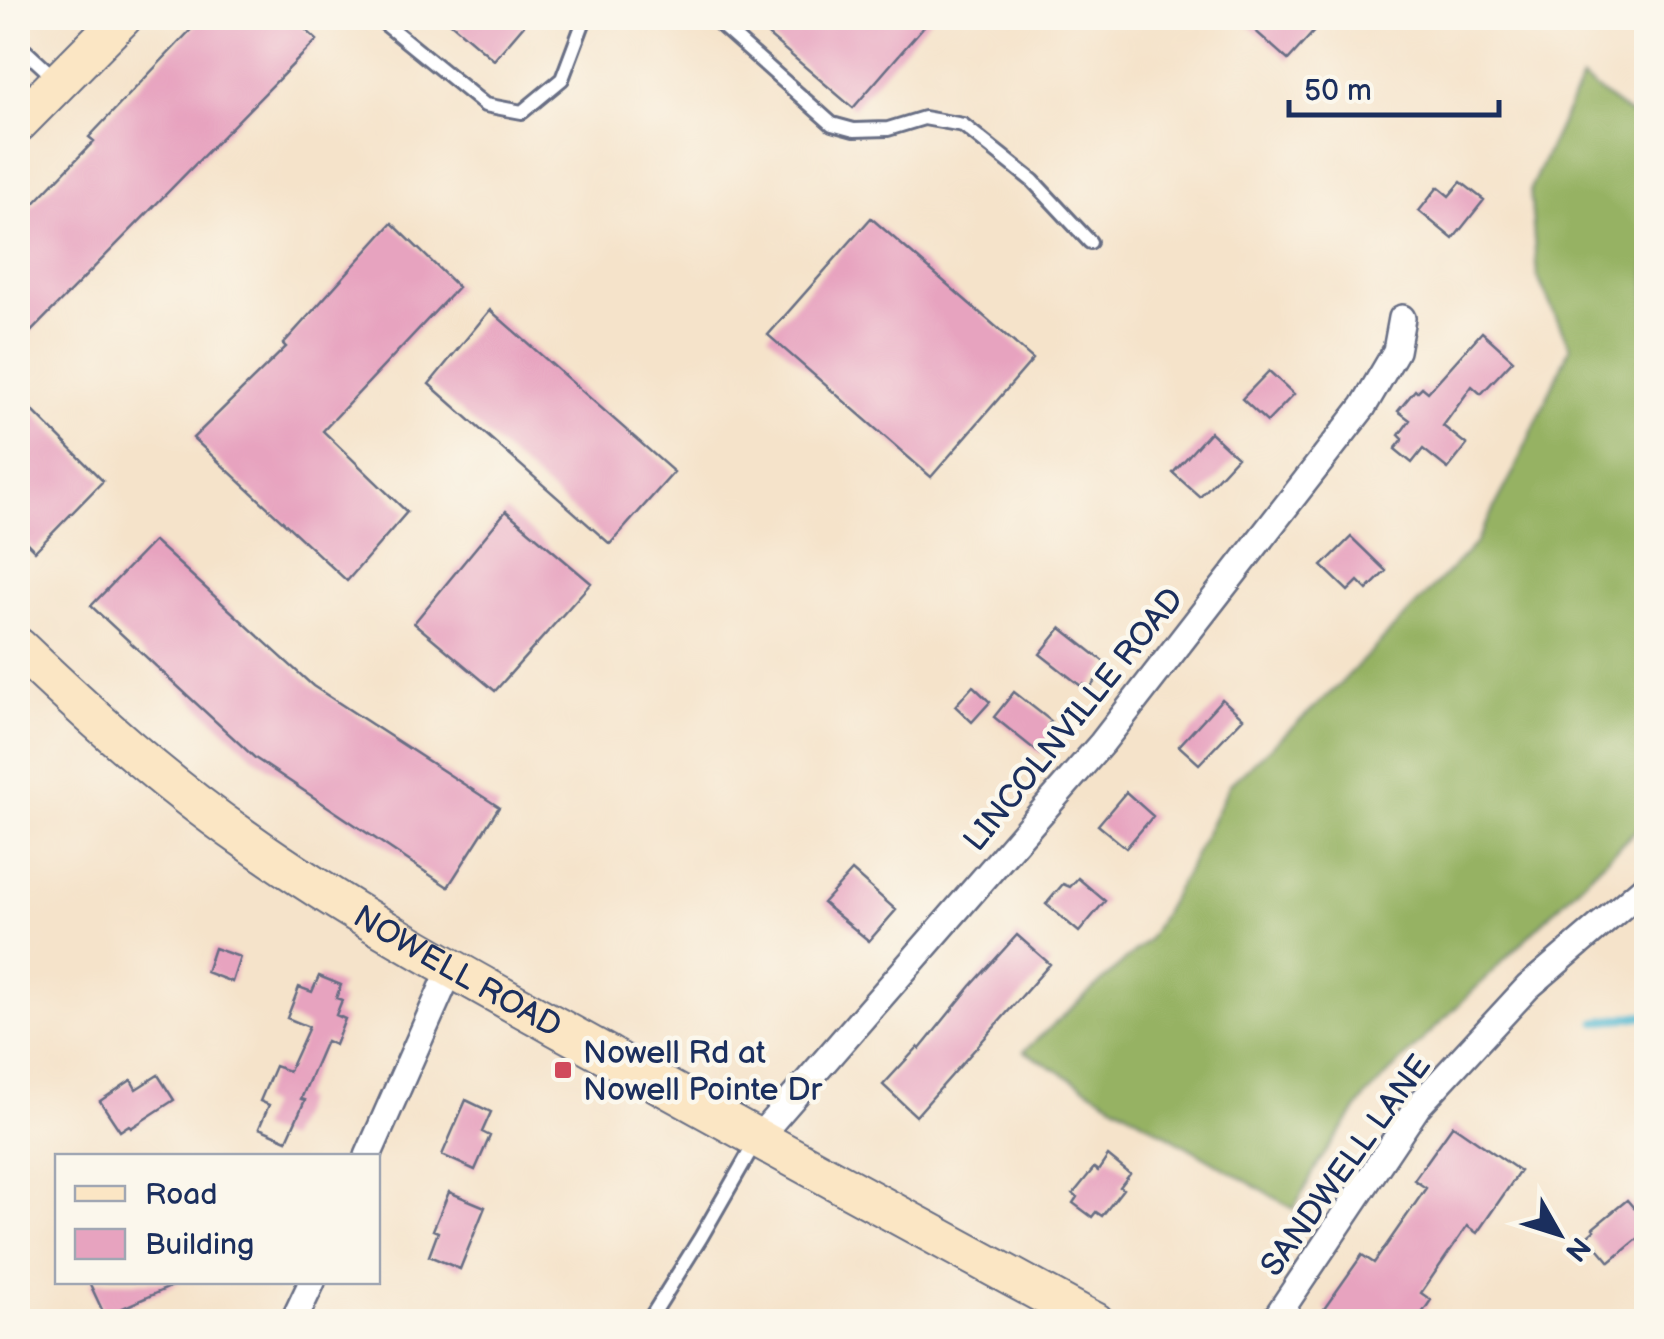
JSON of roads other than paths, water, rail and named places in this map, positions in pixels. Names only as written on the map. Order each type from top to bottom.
[{"type":"street","points":[[18,123],[122,18]]},
{"type":"street","name":"LINCOLNVILLE ROAD","points":[[757,1138],[1114,728],[1364,407],[1396,352],[1402,318]]},
{"type":"street","name":"NOWELL ROAD","points":[[18,647],[82,709],[240,837],[451,968],[1095,1322]]},
{"type":"street","name":"SANDWELL LANE","points":[[1274,1322],[1418,1106],[1528,986],[1646,886]]},
{"type":"street","points":[[369,1154],[451,968]]},
{"type":"street","points":[[293,1322],[311,1284]]},
{"type":"lane","points":[[378,18],[485,105],[522,112],[562,79],[584,18]]},
{"type":"lane","points":[[713,18],[832,124],[854,130],[888,129],[924,118],[963,125],[1032,180],[1090,242]]},
{"type":"lane","points":[[18,44],[59,82]]},
{"type":"lane","points":[[648,1322],[757,1138]]},
{"type":"waterway","points":[[1597,1022],[1646,1015]]},
{"type":"place","name":"Nowell Rd at Nowell Pointe Dr","points":[[563,1070]]}]
